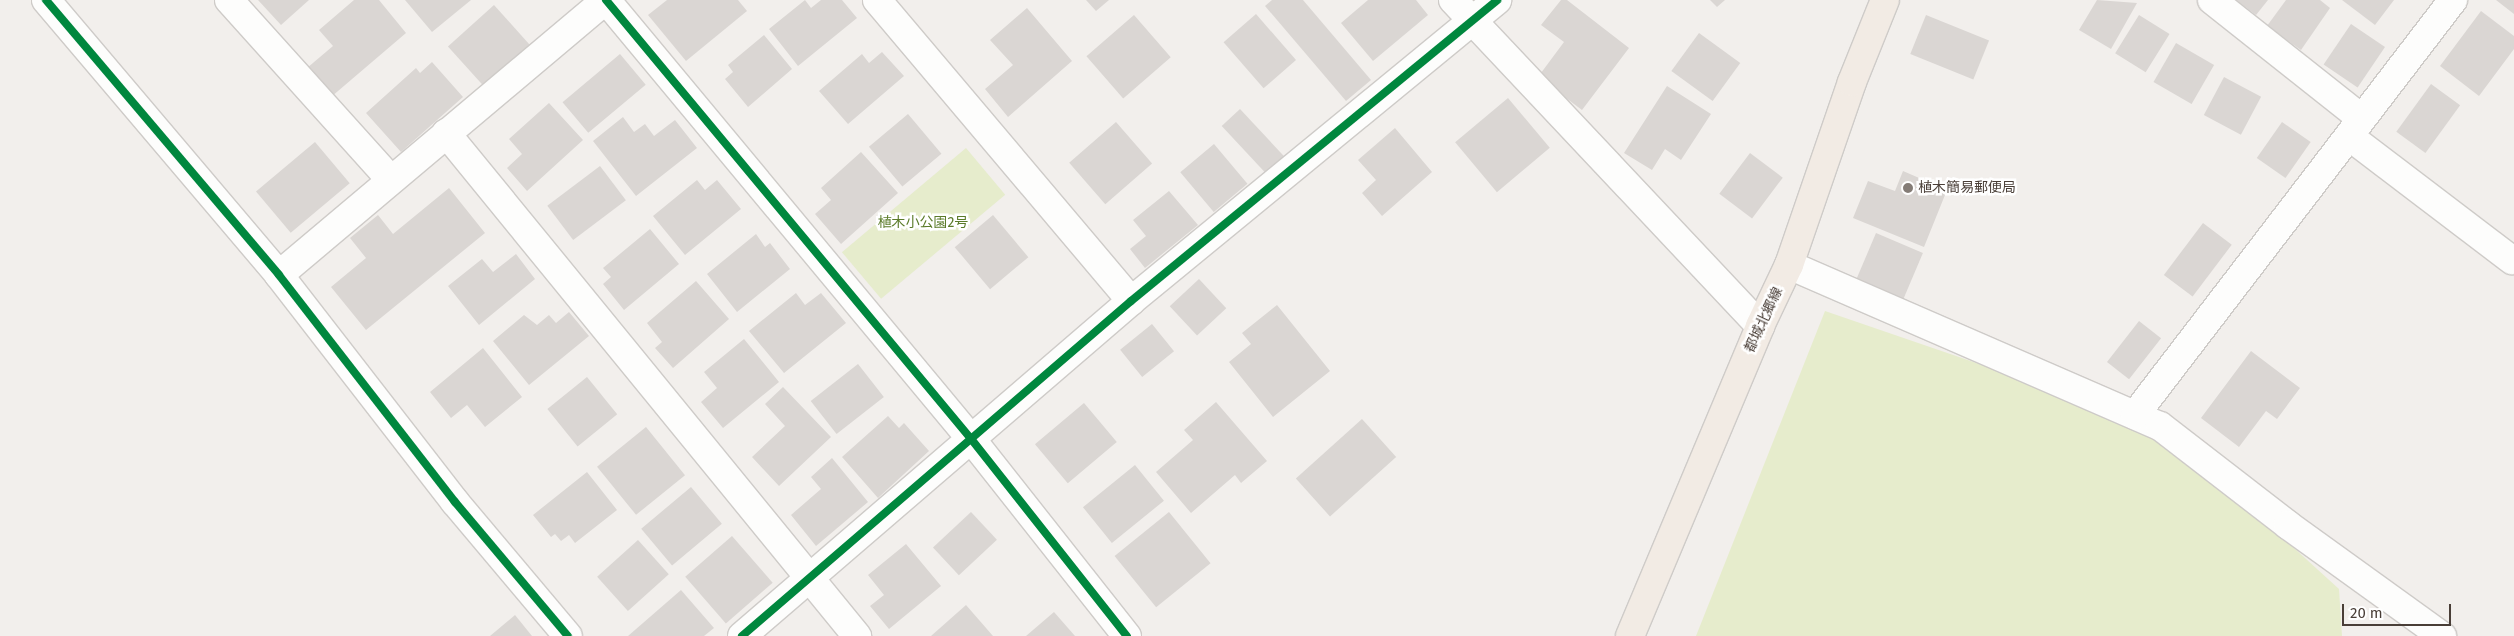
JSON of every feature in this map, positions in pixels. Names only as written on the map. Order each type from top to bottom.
[{"type":"main road","name":"都城北郷線","points":[[1630,636],[1760,326],[1789,265],[1852,82],[1885,0]]},
{"type":"street","points":[[46,0],[279,275],[455,502],[568,636]]},
{"type":"street","points":[[229,0],[390,180]]},
{"type":"street","points":[[279,275],[446,133],[577,8],[605,0],[972,440],[1127,636]]},
{"type":"street","points":[[877,0],[1131,301]]},
{"type":"street","points":[[1453,0],[1470,21],[1549,100],[1760,326]]},
{"type":"street","points":[[742,636],[807,578],[972,440],[1131,301],[1496,0]]},
{"type":"street","points":[[2212,0],[2356,127],[2512,260]]},
{"type":"street","points":[[2135,415],[2454,0]]},
{"type":"street","points":[[446,133],[807,578],[857,636]]},
{"type":"street","points":[[1789,265],[2160,426],[2288,525],[2442,636]]},
{"type":"green space","name":"植木小公園2号","points":[[966,148],[1005,195],[881,299],[842,252]]},
{"type":"green space","points":[[1825,311],[2160,426],[2339,589],[2342,636],[1696,636]]},
{"type":"building","points":[[258,0],[309,0],[281,25]]},
{"type":"building","points":[[354,0],[379,0],[406,33],[331,97],[307,68],[333,46],[319,30]]},
{"type":"building","points":[[405,0],[471,0],[432,32]]},
{"type":"building","points":[[667,0],[738,0],[747,11],[686,61],[648,15]]},
{"type":"building","points":[[805,0],[811,8],[821,0],[842,0],[857,18],[798,66],[769,29]]},
{"type":"building","points":[[1086,0],[1109,0],[1096,11]]},
{"type":"building","points":[[1272,0],[1303,0],[1371,80],[1346,101],[1265,6]]},
{"type":"building","points":[[1368,0],[1416,0],[1428,15],[1373,61],[1341,23]]},
{"type":"building","points":[[1561,0],[1567,0],[1629,48],[1582,110],[1538,77],[1564,42],[1541,25]]},
{"type":"building","points":[[1710,0],[1725,0],[1717,7]]},
{"type":"building","points":[[2097,0],[2137,3],[2111,49],[2079,30]]},
{"type":"building","points":[[2236,0],[2268,0],[2256,15]]},
{"type":"building","points":[[2286,0],[2320,0],[2330,8],[2301,50],[2267,26]]},
{"type":"building","points":[[2342,0],[2394,0],[2375,25]]},
{"type":"building","points":[[2496,0],[2514,0],[2514,14]]},
{"type":"building","points":[[494,5],[530,45],[484,87],[448,46]]},
{"type":"building","points":[[1027,8],[1072,61],[1008,117],[985,89],[1013,65],[990,40]]},
{"type":"building","points":[[2481,11],[2514,36],[2514,49],[2479,96],[2440,66]]},
{"type":"building","points":[[1256,14],[1296,60],[1264,88],[1224,42]]},
{"type":"building","points":[[1134,15],[1171,57],[1123,99],[1086,56]]},
{"type":"building","points":[[1926,15],[1989,40],[1973,79],[1910,54]]},
{"type":"building","points":[[2139,15],[2170,34],[2146,72],[2115,53]]},
{"type":"building","points":[[2351,24],[2385,47],[2358,88],[2324,65]]},
{"type":"building","points":[[1699,33],[1740,63],[1713,101],[1671,71]]},
{"type":"building","points":[[764,35],[792,69],[748,107],[725,79],[733,72],[728,65]]},
{"type":"building","points":[[2176,43],[2214,65],[2192,104],[2154,82]]},
{"type":"building","points":[[882,52],[904,76],[848,124],[819,91],[862,54],[869,63]]},
{"type":"building","points":[[620,54],[646,85],[588,133],[563,102]]},
{"type":"building","points":[[432,62],[463,97],[401,152],[366,113],[416,68],[420,73]]},
{"type":"building","points":[[2224,77],[2261,97],[2241,135],[2204,115]]},
{"type":"building","points":[[2431,84],[2460,105],[2425,153],[2396,132]]},
{"type":"building","points":[[1667,86],[1711,114],[1681,160],[1665,149],[1652,170],[1624,153]]},
{"type":"building","points":[[1508,98],[1550,148],[1497,192],[1455,142]]},
{"type":"building","points":[[549,103],[583,140],[527,191],[507,168],[522,154],[509,139]]},
{"type":"building","points":[[1240,109],[1286,158],[1267,175],[1222,126]]},
{"type":"building","points":[[908,114],[941,154],[902,187],[869,147]]},
{"type":"building","points":[[623,117],[634,132],[645,124],[654,136],[675,120],[697,148],[636,196],[593,141]]},
{"type":"building","points":[[1116,122],[1152,164],[1105,204],[1069,163]]},
{"type":"building","points":[[2282,122],[2311,142],[2285,178],[2257,158]]},
{"type":"building","points":[[1395,128],[1432,172],[1382,216],[1362,193],[1376,180],[1358,160]]},
{"type":"building","points":[[315,142],[350,183],[291,233],[256,191]]},
{"type":"building","points":[[1214,144],[1247,184],[1214,212],[1180,172]]},
{"type":"building","points":[[861,152],[898,193],[841,244],[815,214],[831,200],[821,188]]},
{"type":"building","points":[[1750,153],[1783,178],[1752,218],[1719,194]]},
{"type":"building","points":[[600,166],[626,200],[573,240],[547,206]]},
{"type":"building","points":[[1903,171],[1947,190],[1924,247],[1853,218],[1868,181],[1895,191]]},
{"type":"building","points":[[697,180],[705,190],[717,180],[741,209],[685,255],[653,216]]},
{"type":"building","points":[[449,188],[485,233],[366,330],[331,287],[366,258],[350,238],[378,215],[393,234]]},
{"type":"building","points":[[1169,191],[1198,225],[1145,268],[1130,249],[1146,236],[1133,220]]},
{"type":"building","points":[[993,215],[1028,257],[990,289],[955,247]]},
{"type":"building","points":[[2203,223],[2232,245],[2193,297],[2164,275]]},
{"type":"building","points":[[650,229],[679,264],[624,310],[603,284],[611,277],[603,268]]},
{"type":"building","points":[[1876,233],[1923,253],[1902,302],[1855,282]]},
{"type":"building","points":[[756,234],[765,247],[770,243],[790,269],[737,312],[707,274]]},
{"type":"building","points":[[516,254],[535,279],[479,325],[448,286],[482,259],[493,272]]},
{"type":"building","points":[[1199,279],[1226,308],[1197,336],[1170,306]]},
{"type":"building","points":[[696,281],[729,319],[673,368],[655,348],[662,342],[647,323]]},
{"type":"building","points":[[796,293],[805,305],[821,293],[846,323],[784,373],[749,331]]},
{"type":"building","points":[[1277,305],[1330,371],[1273,417],[1229,362],[1251,344],[1242,333]]},
{"type":"building","points":[[569,312],[589,336],[529,385],[493,341],[524,315],[537,325],[549,315],[556,323]]},
{"type":"building","points":[[2139,321],[2161,338],[2129,379],[2107,362]]},
{"type":"building","points":[[1152,324],[1174,351],[1142,377],[1120,350]]},
{"type":"building","points":[[744,339],[779,382],[723,428],[701,402],[717,388],[704,372]]},
{"type":"building","points":[[483,348],[522,397],[485,427],[467,405],[451,418],[430,392]]},
{"type":"building","points":[[2251,351],[2300,388],[2277,419],[2266,411],[2239,447],[2201,418]]},
{"type":"building","points":[[858,364],[884,397],[837,434],[811,401]]},
{"type":"building","points":[[587,377],[617,414],[578,446],[547,409]]},
{"type":"building","points":[[783,387],[831,437],[779,486],[752,457],[785,426],[765,404]]},
{"type":"building","points":[[1216,402],[1267,461],[1241,483],[1235,475],[1191,513],[1156,472],[1193,440],[1184,430]]},
{"type":"building","points":[[1084,403],[1117,442],[1068,483],[1035,444]]},
{"type":"building","points":[[888,416],[899,428],[904,423],[929,451],[878,498],[842,457]]},
{"type":"building","points":[[1362,419],[1396,457],[1330,516],[1296,479]]},
{"type":"building","points":[[646,427],[685,475],[636,515],[597,467]]},
{"type":"building","points":[[832,458],[868,502],[816,546],[791,515],[821,489],[811,477]]},
{"type":"building","points":[[1135,465],[1164,501],[1112,543],[1083,507]]},
{"type":"building","points":[[587,472],[617,510],[575,543],[569,535],[561,541],[555,534],[551,537],[533,515]]},
{"type":"building","points":[[691,487],[722,524],[672,566],[641,529]]},
{"type":"building","points":[[971,512],[997,540],[959,575],[933,547]]},
{"type":"building","points":[[1169,512],[1211,563],[1156,607],[1115,556]]},
{"type":"building","points":[[732,536],[773,583],[726,623],[685,577]]},
{"type":"building","points":[[638,540],[669,574],[628,611],[597,577]]},
{"type":"building","points":[[906,544],[941,586],[889,629],[870,606],[884,595],[868,575]]},
{"type":"building","points":[[681,590],[714,628],[704,636],[628,636]]},
{"type":"building","points":[[966,605],[993,636],[931,636]]},
{"type":"building","points":[[1054,612],[1075,636],[1026,636]]},
{"type":"building","points":[[515,615],[532,636],[490,636]]},
{"type":"cycle path","points":[[46,0],[279,275],[455,502],[568,636]]},
{"type":"cycle path","points":[[606,0],[972,440],[1127,636]]},
{"type":"cycle path","points":[[742,636],[1131,301],[1497,0]]},
{"type":"place","name":"植木簡易郵便局","points":[[1908,188]]}]
